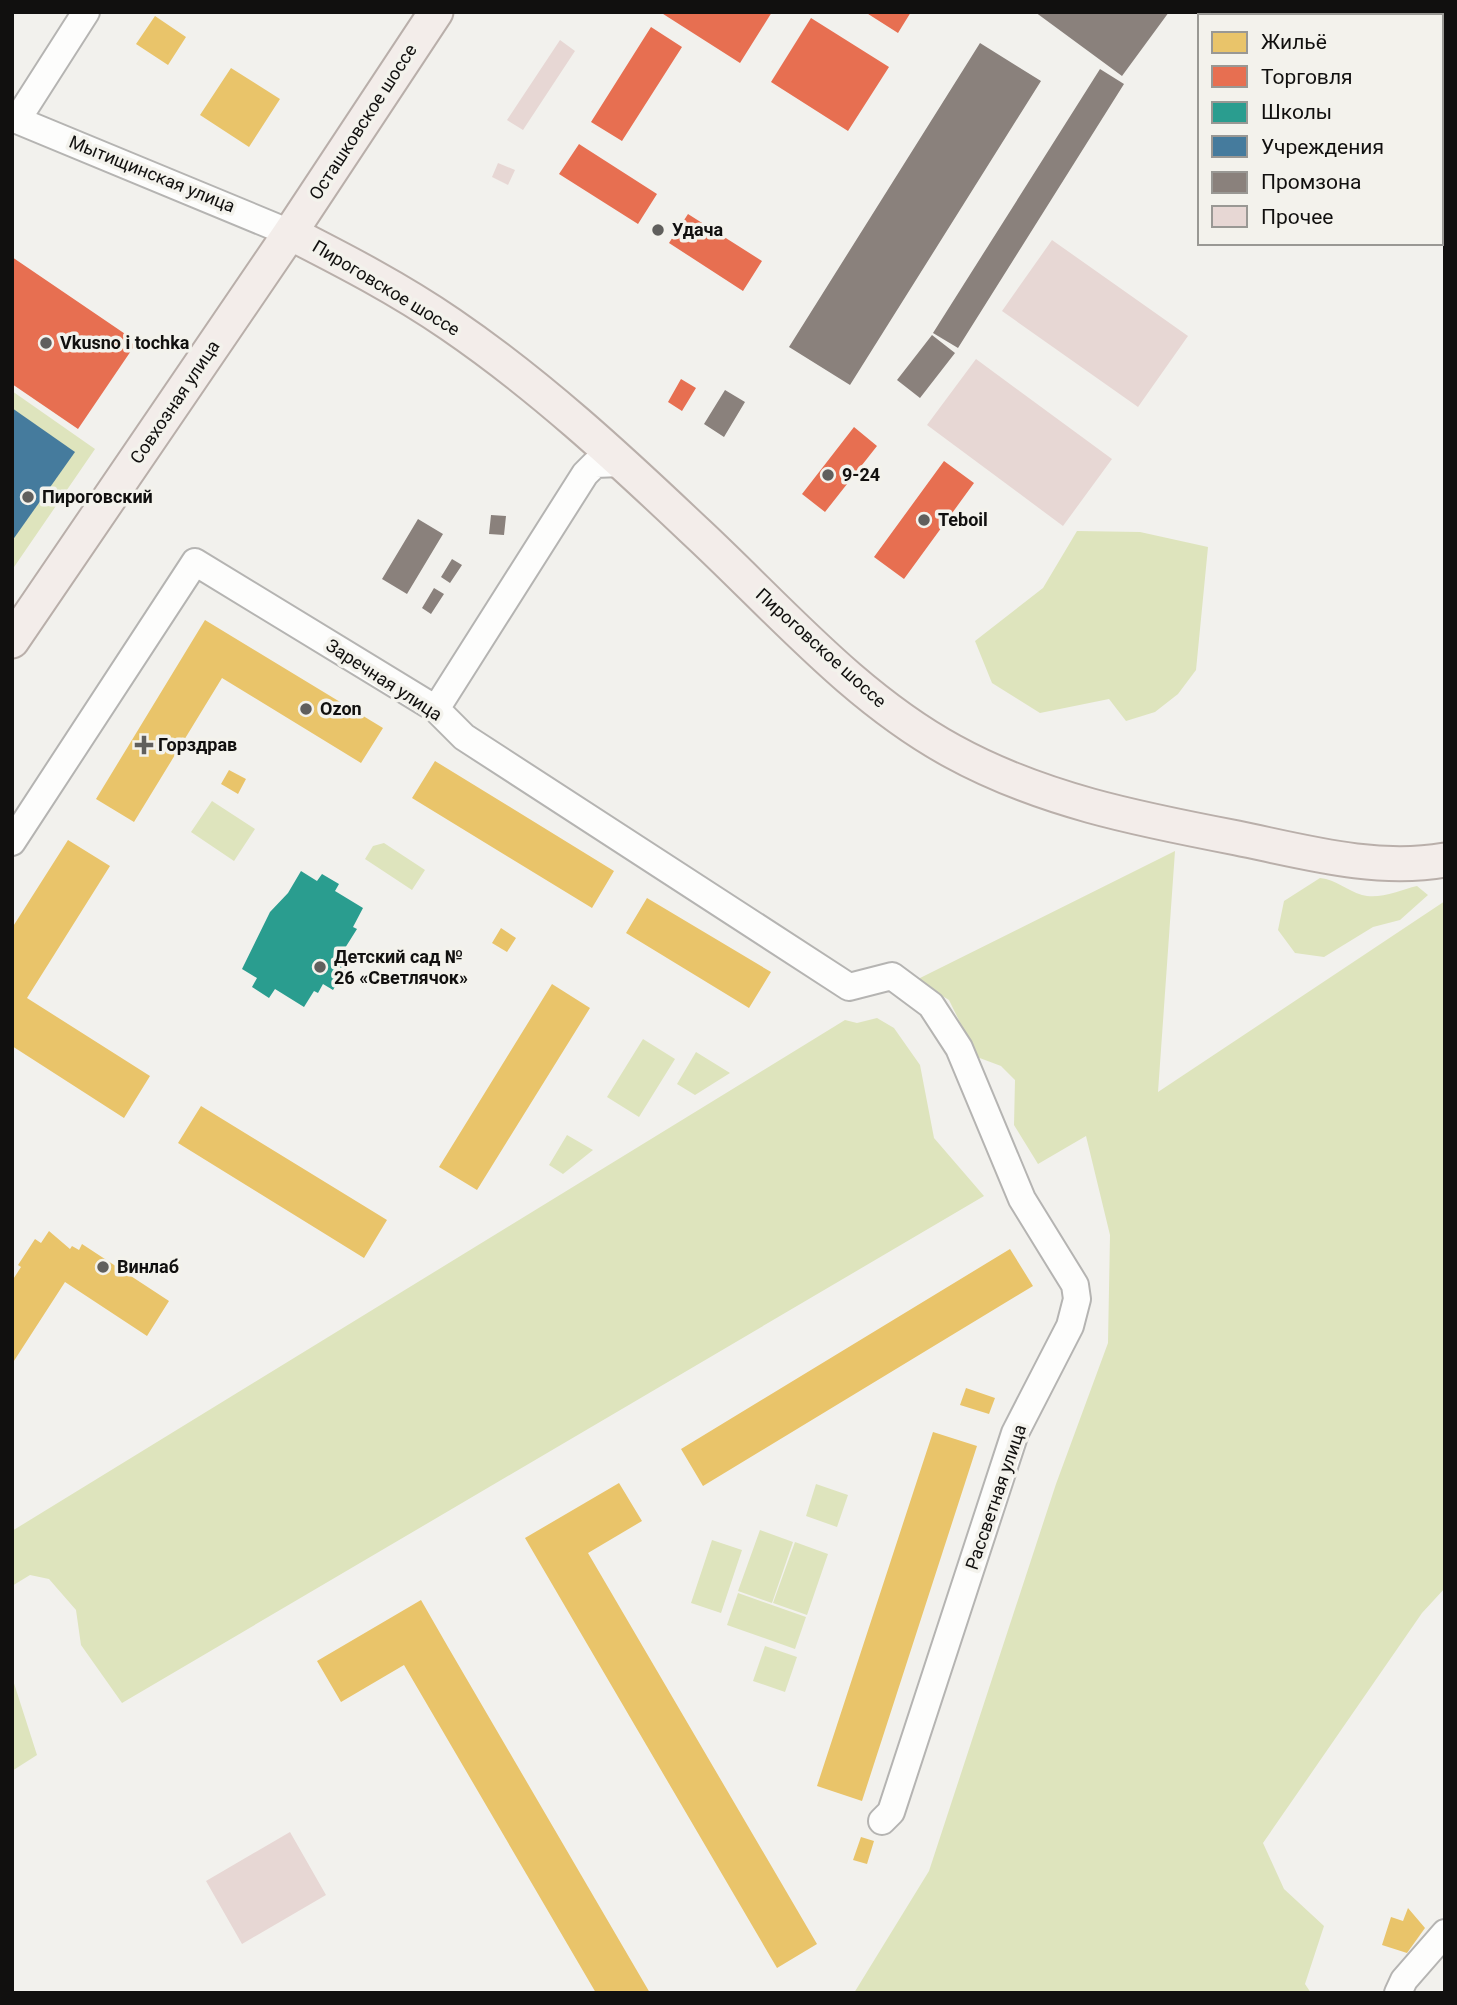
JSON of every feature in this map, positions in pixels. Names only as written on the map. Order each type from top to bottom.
[{"type":"main road","name":"Осташковское шоссе","points":[[290,233],[436,12]]},
{"type":"main road","name":"Пироговское шоссе","points":[[290,233],[450,323],[542,392],[882,705],[926,736],[984,768],[1068,801],[1340,859],[1414,866],[1445,860]]},
{"type":"main road","name":"Совхозная улица","points":[[12,640],[290,233]]},
{"type":"street","points":[[15,119],[86,12]]},
{"type":"street","name":"Мытищинская улица","points":[[15,119],[290,233]]},
{"type":"street","points":[[584,474],[590,446],[589,434]]},
{"type":"street","points":[[436,709],[584,474],[595,464],[621,463]]},
{"type":"street","name":"Заречная улица","points":[[12,842],[195,562],[436,709],[464,737],[849,987]]},
{"type":"street","name":"Рассветная улица","points":[[849,987],[892,976],[931,1005],[959,1048],[1001,1155],[1022,1199],[1075,1285],[1077,1299],[1070,1326],[1015,1433],[891,1812],[883,1821]]},
{"type":"street","points":[[1398,1993],[1404,1980],[1445,1933]]},
{"type":"green space","points":[[12,391],[95,449],[12,570]]},
{"type":"green space","points":[[1077,531],[1140,532],[1208,547],[1196,670],[1178,694],[1155,712],[1126,721],[1109,699],[1040,713],[992,683],[975,641],[1043,588]]},
{"type":"green space","points":[[212,801],[255,829],[234,861],[191,832]]},
{"type":"green space","points":[[384,843],[425,870],[412,890],[365,859],[373,846]]},
{"type":"green space","points":[[1175,851],[1158,1092],[1445,901],[1445,1588],[1422,1613],[1263,1843],[1284,1889],[1324,1926],[1305,1984],[1311,1993],[854,1993],[929,1871],[1056,1484],[1108,1343],[1110,1235],[1086,1136],[1038,1164],[1014,1125],[1015,1080],[1001,1066],[977,1057],[949,1000],[916,980]]},
{"type":"green space","points":[[1320,878],[1362,895],[1382,895],[1417,886],[1428,895],[1400,920],[1373,927],[1324,957],[1295,953],[1278,930],[1284,901]]},
{"type":"green space","points":[[877,1018],[894,1028],[920,1065],[934,1138],[984,1196],[122,1703],[81,1645],[76,1610],[49,1579],[30,1575],[12,1586],[12,1531],[845,1020],[857,1023]]},
{"type":"green space","points":[[643,1039],[675,1059],[639,1117],[607,1097]]},
{"type":"green space","points":[[696,1052],[730,1073],[695,1095],[677,1084]]},
{"type":"green space","points":[[567,1135],[593,1150],[563,1174],[549,1165]]},
{"type":"green space","points":[[816,1484],[848,1495],[837,1527],[806,1516]]},
{"type":"green space","points":[[760,1530],[793,1542],[772,1603],[738,1591]]},
{"type":"green space","points":[[712,1540],[742,1550],[721,1613],[691,1603]]},
{"type":"green space","points":[[795,1542],[828,1554],[807,1615],[773,1603]]},
{"type":"green space","points":[[738,1593],[806,1617],[795,1649],[727,1625]]},
{"type":"green space","points":[[765,1646],[797,1657],[785,1692],[753,1681]]},
{"type":"green space","points":[[12,1677],[37,1755],[12,1771]]},
{"type":"building: Жильё","points":[[155,16],[186,37],[168,65],[136,44]]},
{"type":"building: Жильё","points":[[231,68],[280,99],[249,147],[200,115]]},
{"type":"building: Жильё","points":[[205,620],[383,728],[361,763],[222,678],[134,822],[96,799]]},
{"type":"building: Жильё","points":[[435,761],[614,871],[592,908],[412,798]]},
{"type":"building: Жильё","points":[[229,770],[246,779],[238,794],[221,784]]},
{"type":"building: Жильё","points":[[68,840],[110,866],[27,998],[150,1076],[124,1118],[12,1046],[12,928]]},
{"type":"building: Жильё","points":[[647,898],[771,972],[749,1008],[626,933]]},
{"type":"building: Жильё","points":[[501,928],[516,938],[507,952],[492,943]]},
{"type":"building: Жильё","points":[[552,984],[590,1008],[477,1190],[439,1167]]},
{"type":"building: Жильё","points":[[201,1106],[387,1220],[364,1258],[178,1143]]},
{"type":"building: Жильё","points":[[49,1231],[70,1249],[72,1246],[79,1250],[82,1244],[169,1301],[147,1336],[65,1282],[12,1364],[12,1281],[21,1267],[18,1265],[35,1239],[41,1243]]},
{"type":"building: Жильё","points":[[1010,1249],[1033,1286],[703,1486],[681,1449]]},
{"type":"building: Жильё","points":[[966,1388],[995,1398],[989,1414],[960,1405]]},
{"type":"building: Жильё","points":[[933,1432],[977,1446],[862,1801],[817,1786]]},
{"type":"building: Жильё","points":[[619,1483],[642,1521],[588,1553],[817,1944],[777,1968],[525,1538]]},
{"type":"building: Жильё","points":[[421,1600],[650,1993],[596,1993],[404,1665],[341,1702],[317,1661]]},
{"type":"building: Жильё","points":[[861,1837],[874,1841],[867,1864],[853,1860]]},
{"type":"building: Жильё","points":[[1408,1908],[1425,1928],[1407,1953],[1382,1945],[1391,1917],[1403,1921]]},
{"type":"building: Торговля","points":[[660,12],[772,12],[740,63]]},
{"type":"building: Торговля","points":[[865,12],[911,12],[898,33]]},
{"type":"building: Торговля","points":[[811,18],[889,67],[848,131],[771,82]]},
{"type":"building: Торговля","points":[[651,27],[682,47],[622,141],[591,122]]},
{"type":"building: Торговля","points":[[579,144],[657,194],[638,224],[559,174]]},
{"type":"building: Торговля","points":[[688,214],[762,261],[743,291],[669,243]]},
{"type":"building: Торговля","points":[[12,257],[137,342],[78,429],[12,384]]},
{"type":"building: Торговля","points":[[681,379],[696,388],[682,411],[668,402]]},
{"type":"building: Торговля","points":[[854,427],[877,446],[825,512],[802,494]]},
{"type":"building: Торговля","name":"Teboil","points":[[944,461],[974,483],[904,579],[874,557]]},
{"type":"building: Школы","points":[[301,871],[317,881],[322,874],[339,884],[335,891],[363,908],[353,927],[357,929],[340,956],[350,962],[333,990],[323,984],[318,993],[314,991],[304,1007],[275,989],[269,998],[252,987],[257,978],[242,969],[270,912],[288,893]]},
{"type":"building: Учреждения","name":"Пироговский","points":[[12,408],[75,452],[12,541]]},
{"type":"building: Промзона","points":[[1035,12],[1169,12],[1122,76]]},
{"type":"building: Промзона","points":[[980,43],[1041,81],[850,385],[789,347]]},
{"type":"building: Промзона","points":[[1100,69],[1124,84],[958,348],[933,333]]},
{"type":"building: Промзона","points":[[932,335],[955,353],[920,398],[897,380]]},
{"type":"building: Промзона","points":[[725,390],[745,402],[724,437],[704,424]]},
{"type":"building: Промзона","points":[[491,515],[506,516],[504,535],[489,534]]},
{"type":"building: Промзона","points":[[418,519],[443,534],[407,594],[382,579]]},
{"type":"building: Промзона","points":[[452,559],[462,565],[450,583],[441,577]]},
{"type":"building: Промзона","points":[[434,588],[444,594],[431,614],[422,608]]},
{"type":"building: Прочее","points":[[560,40],[575,51],[523,130],[507,120]]},
{"type":"building: Прочее","points":[[498,163],[515,170],[508,185],[492,177]]},
{"type":"building: Прочее","points":[[1052,240],[1188,336],[1138,407],[1002,311]]},
{"type":"building: Прочее","points":[[976,359],[1112,459],[1063,526],[927,425]]},
{"type":"building: Прочее","points":[[290,1832],[326,1895],[242,1944],[206,1881]]},
{"type":"place","name":"Удача","points":[[658,230]]},
{"type":"place","name":"Vkusno i tochka","points":[[46,343]]},
{"type":"place","name":"9-24","points":[[828,475]]},
{"type":"place","name":"Пироговский","points":[[28,497]]},
{"type":"place","name":"Teboil","points":[[924,520]]},
{"type":"place","name":"Ozon","points":[[306,709]]},
{"type":"place","name":"Горздрав","points":[[144,745]]},
{"type":"place","name":"Детский сад № 26 «Светлячок»","points":[[320,967]]},
{"type":"place","name":"Винлаб","points":[[103,1267]]}]
